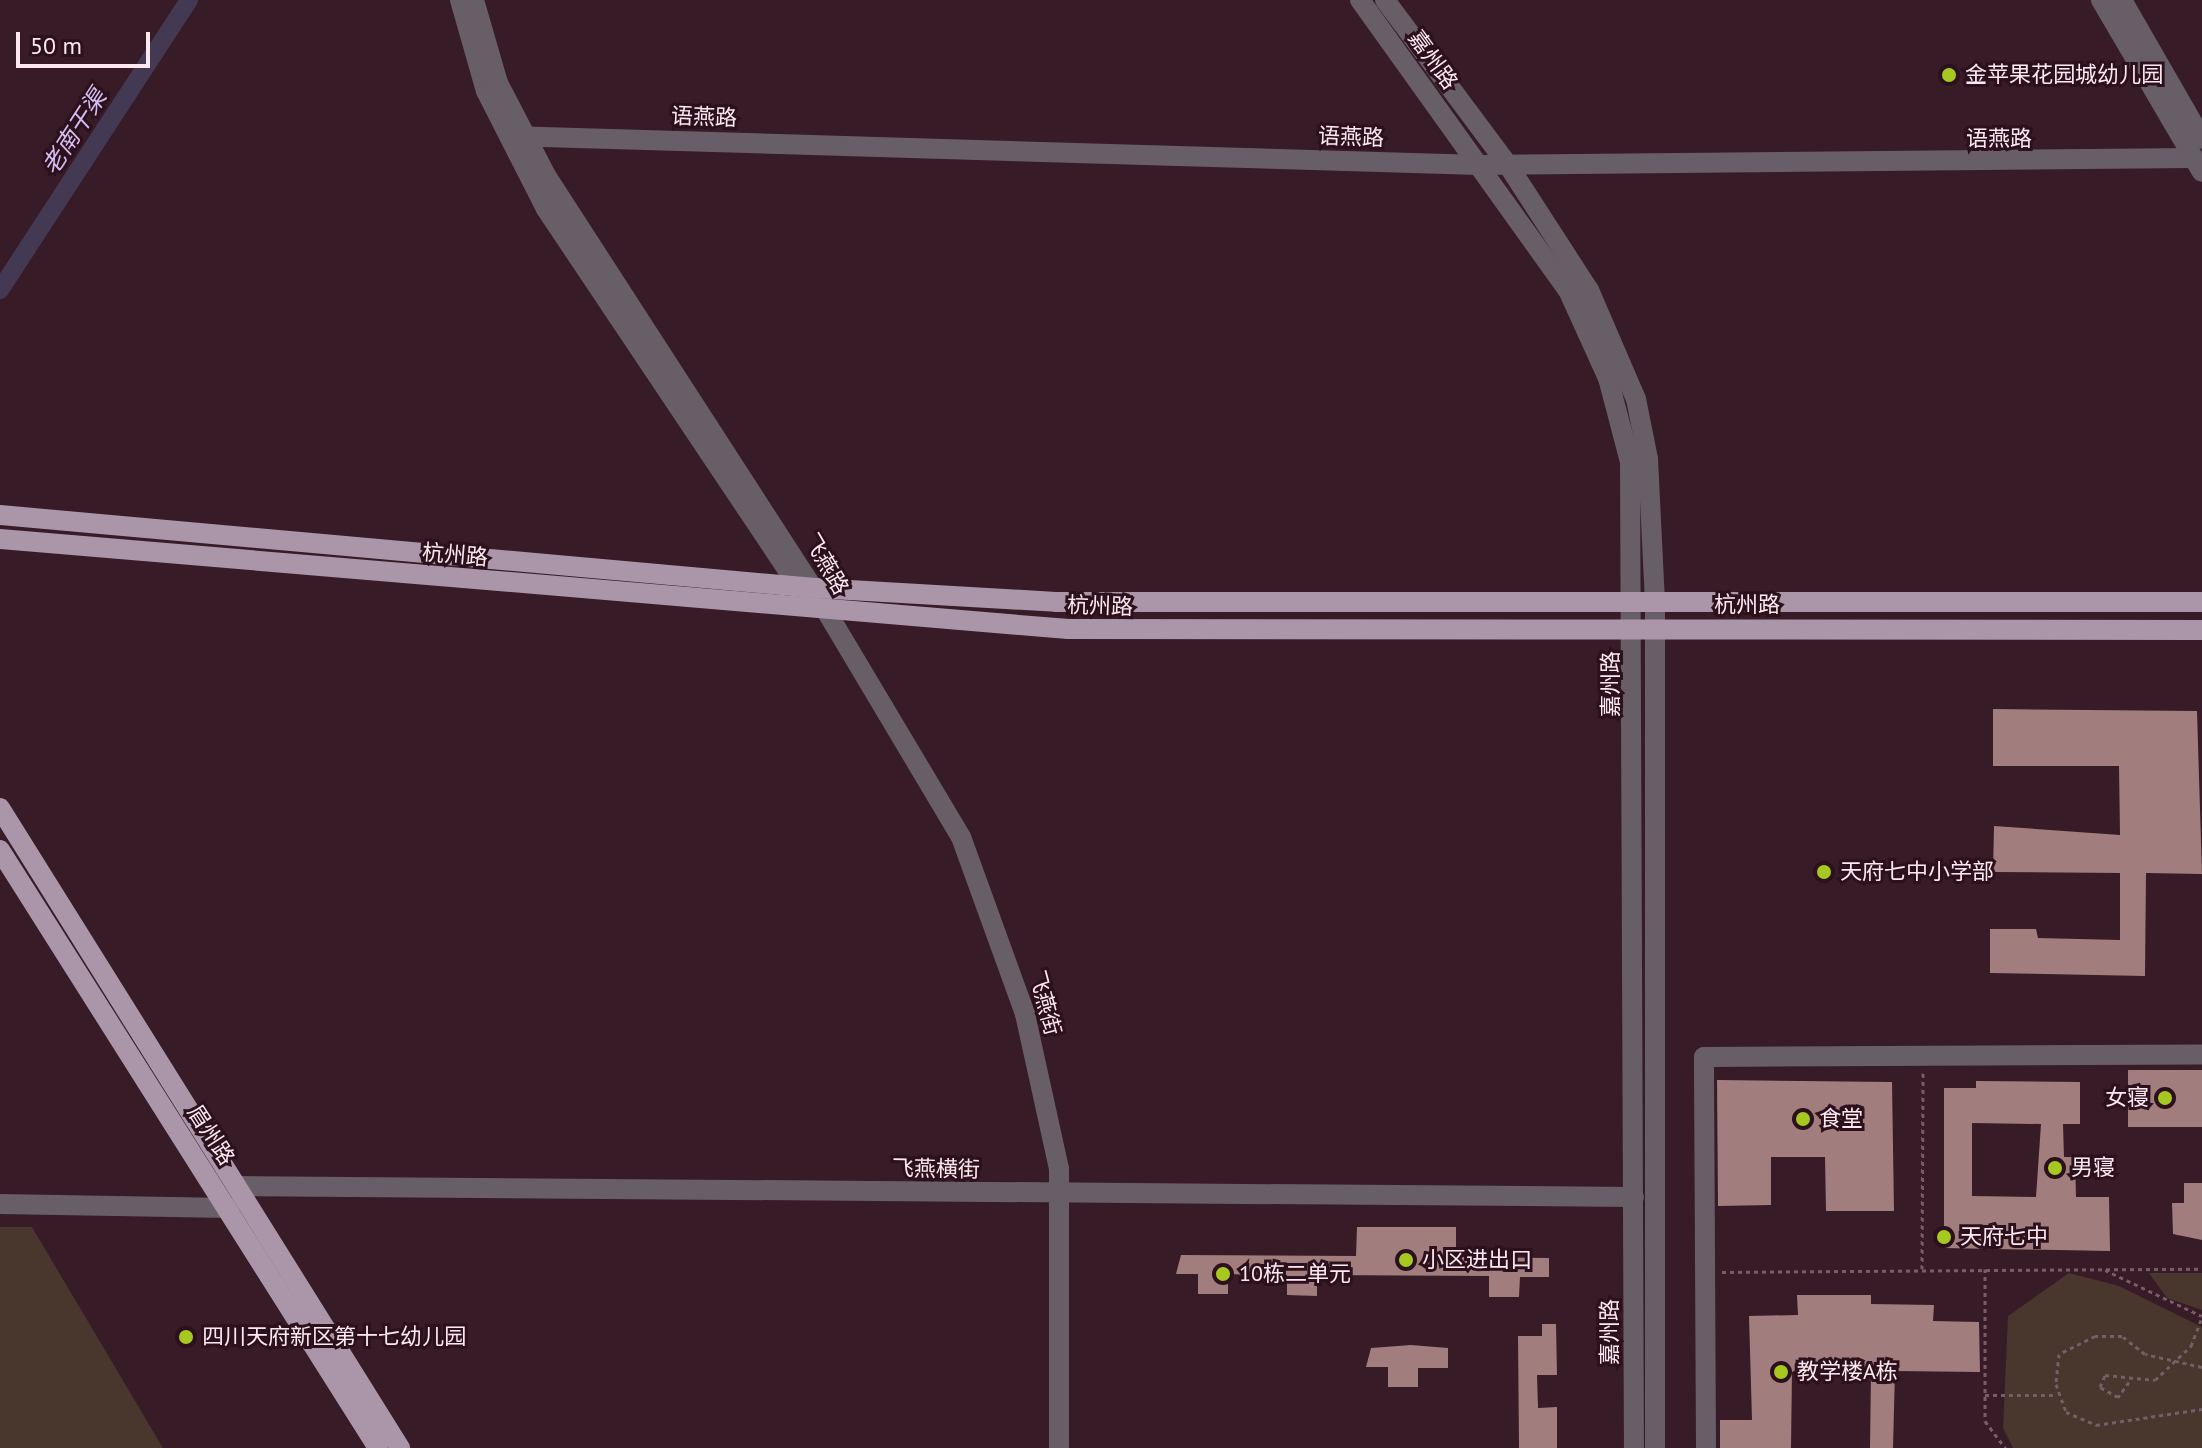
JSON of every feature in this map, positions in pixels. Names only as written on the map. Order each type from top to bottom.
[{"type":"main road","name":"杭州路","points":[[0,515],[815,588],[1182,604],[2202,602]]},
{"type":"main road","name":"杭州路","points":[[0,539],[828,614],[1194,633],[1645,629],[2202,630]]},
{"type":"main road","points":[[0,808],[400,1448]]},
{"type":"main road","name":"眉州路","points":[[0,850],[378,1448]]},
{"type":"street","name":"飞燕路","points":[[460,0],[486,91],[815,588],[828,614]]},
{"type":"street","name":"飞燕路","points":[[474,0],[498,83],[546,209],[791,584],[828,614]]},
{"type":"street","name":"嘉州路","points":[[1360,0],[1561,277],[1608,378],[1630,462],[1645,602]]},
{"type":"street","points":[[1385,0],[1508,165],[1589,290],[1636,399],[1654,507],[1645,629],[1655,1448]]},
{"type":"street","points":[[2101,0],[2199,156]]},
{"type":"street","points":[[2122,0],[2199,156]]},
{"type":"street","name":"语燕路","points":[[517,136],[1480,165],[2199,156]]},
{"type":"street","name":"飞燕街","points":[[828,614],[961,837],[995,917],[1028,1029],[1059,1194],[1059,1448]]},
{"type":"street","name":"嘉州路","points":[[1634,1448],[1634,1197],[1645,629]]},
{"type":"street","points":[[1706,1448],[1704,1057],[2202,1054]]},
{"type":"street","name":"飞燕横街","points":[[237,1186],[1634,1197]]},
{"type":"street","points":[[0,1204],[229,1208]]},
{"type":"path","points":[[1922,1269],[1923,1056]]},
{"type":"path","points":[[1985,1269],[1985,1421],[2005,1448]]},
{"type":"path","points":[[2101,1269],[2202,1316],[2180,1358],[2155,1380],[2129,1382],[2105,1375],[2100,1387],[2118,1397],[2129,1382]]},
{"type":"path","points":[[1703,1272],[2202,1269]]},
{"type":"path","points":[[2202,1367],[2180,1358],[2145,1354],[2122,1336],[2095,1336],[2059,1354],[2056,1395],[2066,1412],[2096,1425],[2202,1409]]},
{"type":"path","points":[[1985,1395],[2056,1395]]},
{"type":"shaded area","points":[[0,1227],[32,1227],[163,1448],[0,1448]]},
{"type":"shaded area","points":[[2069,1273],[2119,1286],[2202,1327],[2202,1448],[2013,1448],[2003,1428],[2008,1316]]},
{"type":"shaded area","points":[[2149,1273],[2202,1273],[2202,1310],[2167,1298]]},
{"type":"building","points":[[1993,709],[2197,711],[2202,874],[2146,873],[2145,976],[1990,973],[1990,929],[2036,929],[2038,938],[2120,940],[2120,873],[1993,872],[1994,826],[2120,835],[2119,766],[1993,766]]},
{"type":"building","name":"女寝","points":[[2128,1070],[2202,1070],[2202,1127],[2128,1127]]},
{"type":"building","name":"食堂","points":[[1717,1080],[1892,1082],[1894,1211],[1826,1211],[1825,1157],[1771,1157],[1771,1205],[1718,1206]]},
{"type":"building","name":"男寝","points":[[1976,1081],[2080,1082],[2080,1124],[2063,1124],[2064,1157],[2075,1157],[2076,1197],[2109,1197],[2110,1251],[1944,1248],[1944,1088],[1976,1088]],"holes":[[[1972,1123],[2041,1124],[2036,1197],[1972,1196]]]},
{"type":"building","points":[[2184,1183],[2202,1183],[2202,1240],[2173,1234],[2172,1203],[2184,1203]]},
{"type":"building","points":[[1357,1227],[1456,1227],[1456,1257],[1549,1258],[1549,1277],[1520,1277],[1519,1297],[1489,1297],[1489,1276],[1317,1275],[1317,1296],[1287,1295],[1287,1275],[1228,1274],[1228,1294],[1198,1294],[1198,1274],[1176,1274],[1181,1255],[1356,1256]]},
{"type":"building","name":"教学楼A栋","points":[[1797,1295],[1871,1295],[1871,1304],[1934,1305],[1933,1321],[1979,1322],[1980,1372],[1895,1371],[1893,1448],[1870,1448],[1871,1371],[1792,1372],[1791,1448],[1720,1448],[1720,1420],[1752,1420],[1749,1316],[1798,1315]]},
{"type":"building","points":[[1542,1324],[1556,1324],[1557,1375],[1537,1375],[1538,1408],[1557,1407],[1557,1448],[1519,1448],[1518,1336],[1542,1336]]},
{"type":"building","points":[[1411,1345],[1448,1348],[1448,1368],[1418,1368],[1418,1387],[1388,1387],[1388,1367],[1366,1367],[1371,1348]]},
{"type":"waterway","name":"老南干渠","points":[[0,290],[189,0]]},
{"type":"place","name":"金苹果花园城幼儿园","points":[[1949,75]]},
{"type":"place","name":"天府七中小学部","points":[[1824,872]]},
{"type":"place","name":"女寝","points":[[2165,1098]]},
{"type":"place","name":"食堂","points":[[1803,1119]]},
{"type":"place","name":"男寝","points":[[2055,1168]]},
{"type":"place","name":"天府七中","points":[[1944,1237]]},
{"type":"place","name":"小区进出口","points":[[1406,1260]]},
{"type":"place","name":"10栋二单元","points":[[1223,1274]]},
{"type":"place","name":"四川天府新区第十七幼儿园","points":[[186,1337]]},
{"type":"place","name":"教学楼A栋","points":[[1781,1372]]}]
